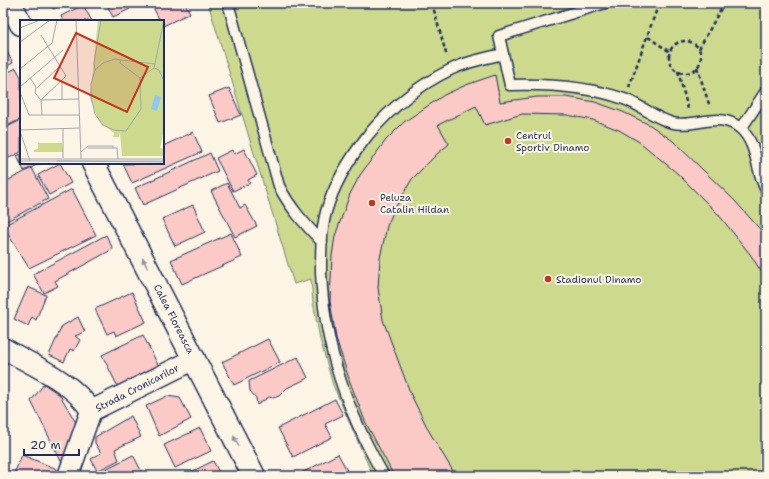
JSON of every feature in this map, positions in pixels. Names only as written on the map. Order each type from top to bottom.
[{"type":"street","points":[[10,3],[20,22]]},
{"type":"street","name":"Calea Floreasca","points":[[94,164],[254,476]]},
{"type":"street","name":"Strada Cronicarilor","points":[[3,348],[67,386],[81,397],[91,411],[195,359]]},
{"type":"street","points":[[72,472],[91,411]]},
{"type":"lane","points":[[228,3],[279,186],[286,201],[322,242]]},
{"type":"lane","points":[[605,3],[499,36],[510,85],[570,86],[625,99],[674,123],[692,123],[714,119],[730,122],[741,129],[758,161],[762,183],[766,190]]},
{"type":"lane","points":[[384,476],[358,425],[343,390],[330,346],[322,302],[322,242],[326,213],[334,190],[359,147],[376,126],[395,107],[416,91],[451,69],[502,54]]},
{"type":"lane","points":[[741,129],[766,91]]},
{"type":"path","points":[[432,3],[451,69]]},
{"type":"path","points":[[625,99],[659,3]]},
{"type":"path","points":[[699,49],[724,3]]},
{"type":"path","points":[[648,37],[670,52]]},
{"type":"path","points":[[681,42],[693,43],[699,49],[701,58],[697,67],[688,73],[678,71],[671,65],[670,52],[676,44],[681,42]]},
{"type":"path","points":[[697,67],[714,119]]},
{"type":"path","points":[[678,71],[692,123]]},
{"type":"green space","name":"Stadionul Dinamo","points":[[208,3],[766,3],[766,476],[373,476],[333,385],[320,339],[313,302],[311,279],[294,284]]},
{"type":"building","points":[[50,3],[66,3],[53,9]]},
{"type":"building","points":[[106,3],[127,3],[130,9],[113,17]]},
{"type":"building","points":[[151,3],[185,3],[190,13],[164,26],[164,20],[160,20]]},
{"type":"building","points":[[83,5],[91,20],[63,20],[61,16]]},
{"type":"building","points":[[3,44],[13,63],[3,68]]},
{"type":"building","points":[[16,68],[20,75],[20,120],[3,128],[3,75]]},
{"type":"building","name":"Peluza Catalin Hildan","points":[[495,75],[500,102],[537,97],[566,97],[595,102],[623,112],[650,125],[673,141],[735,201],[766,236],[766,279],[750,254],[718,214],[678,174],[641,143],[619,130],[593,120],[567,115],[522,114],[485,125],[476,106],[438,125],[449,144],[412,179],[394,210],[387,226],[380,258],[378,288],[383,320],[411,395],[430,433],[456,476],[394,476],[365,421],[350,382],[336,338],[330,301],[332,256],[335,236],[350,194],[360,175],[386,140],[404,122],[444,95],[466,85]]},
{"type":"building","points":[[229,88],[241,115],[220,123],[209,96]]},
{"type":"building","points":[[20,120],[20,152],[9,158],[3,147],[3,129]]},
{"type":"building","points":[[193,132],[202,152],[132,183],[123,164],[164,164],[164,146]]},
{"type":"building","points":[[244,149],[257,175],[248,180],[250,183],[233,191],[216,158],[232,150],[234,154]]},
{"type":"building","points":[[210,153],[218,171],[143,205],[135,188]]},
{"type":"building","points":[[20,154],[20,162],[17,156]]},
{"type":"building","points":[[21,164],[39,164],[24,171]]},
{"type":"building","points":[[61,164],[71,183],[49,195],[38,175]]},
{"type":"building","points":[[32,168],[48,199],[3,223],[3,183]]},
{"type":"building","points":[[227,183],[240,208],[245,205],[257,226],[235,237],[211,191]]},
{"type":"building","points":[[72,189],[96,235],[29,268],[3,226]]},
{"type":"building","points":[[193,205],[205,232],[175,246],[162,219]]},
{"type":"building","points":[[231,233],[242,257],[182,284],[171,260]]},
{"type":"building","points":[[106,235],[113,249],[55,281],[58,286],[44,293],[33,274]]},
{"type":"building","points":[[28,287],[46,295],[36,320],[32,317],[28,326],[14,319]]},
{"type":"building","points":[[132,292],[146,322],[116,336],[114,331],[107,334],[95,309]]},
{"type":"building","points":[[78,317],[85,332],[75,336],[80,340],[74,351],[70,349],[64,362],[49,355],[62,326]]},
{"type":"building","points":[[143,335],[160,369],[119,389],[102,355]]},
{"type":"building","points":[[268,339],[280,362],[234,385],[222,362]]},
{"type":"building","points":[[298,357],[308,378],[287,388],[279,396],[273,398],[269,397],[257,405],[256,398],[250,391],[249,381]]},
{"type":"building","points":[[44,384],[60,395],[79,428],[63,465],[31,401]]},
{"type":"building","points":[[167,396],[180,398],[191,419],[159,436],[146,406]]},
{"type":"building","points":[[335,399],[343,415],[325,424],[332,437],[293,457],[278,428]]},
{"type":"building","points":[[131,416],[141,437],[115,449],[119,460],[97,471],[91,459],[101,453],[95,443],[95,437]]},
{"type":"building","points":[[200,428],[211,451],[175,468],[164,445]]},
{"type":"building","points":[[338,454],[350,476],[298,476],[298,475]]},
{"type":"building","points":[[22,455],[57,469],[54,476],[13,476]]},
{"type":"building","points":[[133,455],[144,476],[94,476],[94,475]]},
{"type":"building","points":[[213,461],[221,476],[183,476]]},
{"type":"place","name":"Centrul Sportiv Dinamo","points":[[508,141]]},
{"type":"place","name":"Peluza Catalin Hildan","points":[[372,203]]},
{"type":"place","name":"Stadionul Dinamo","points":[[548,279]]}]
